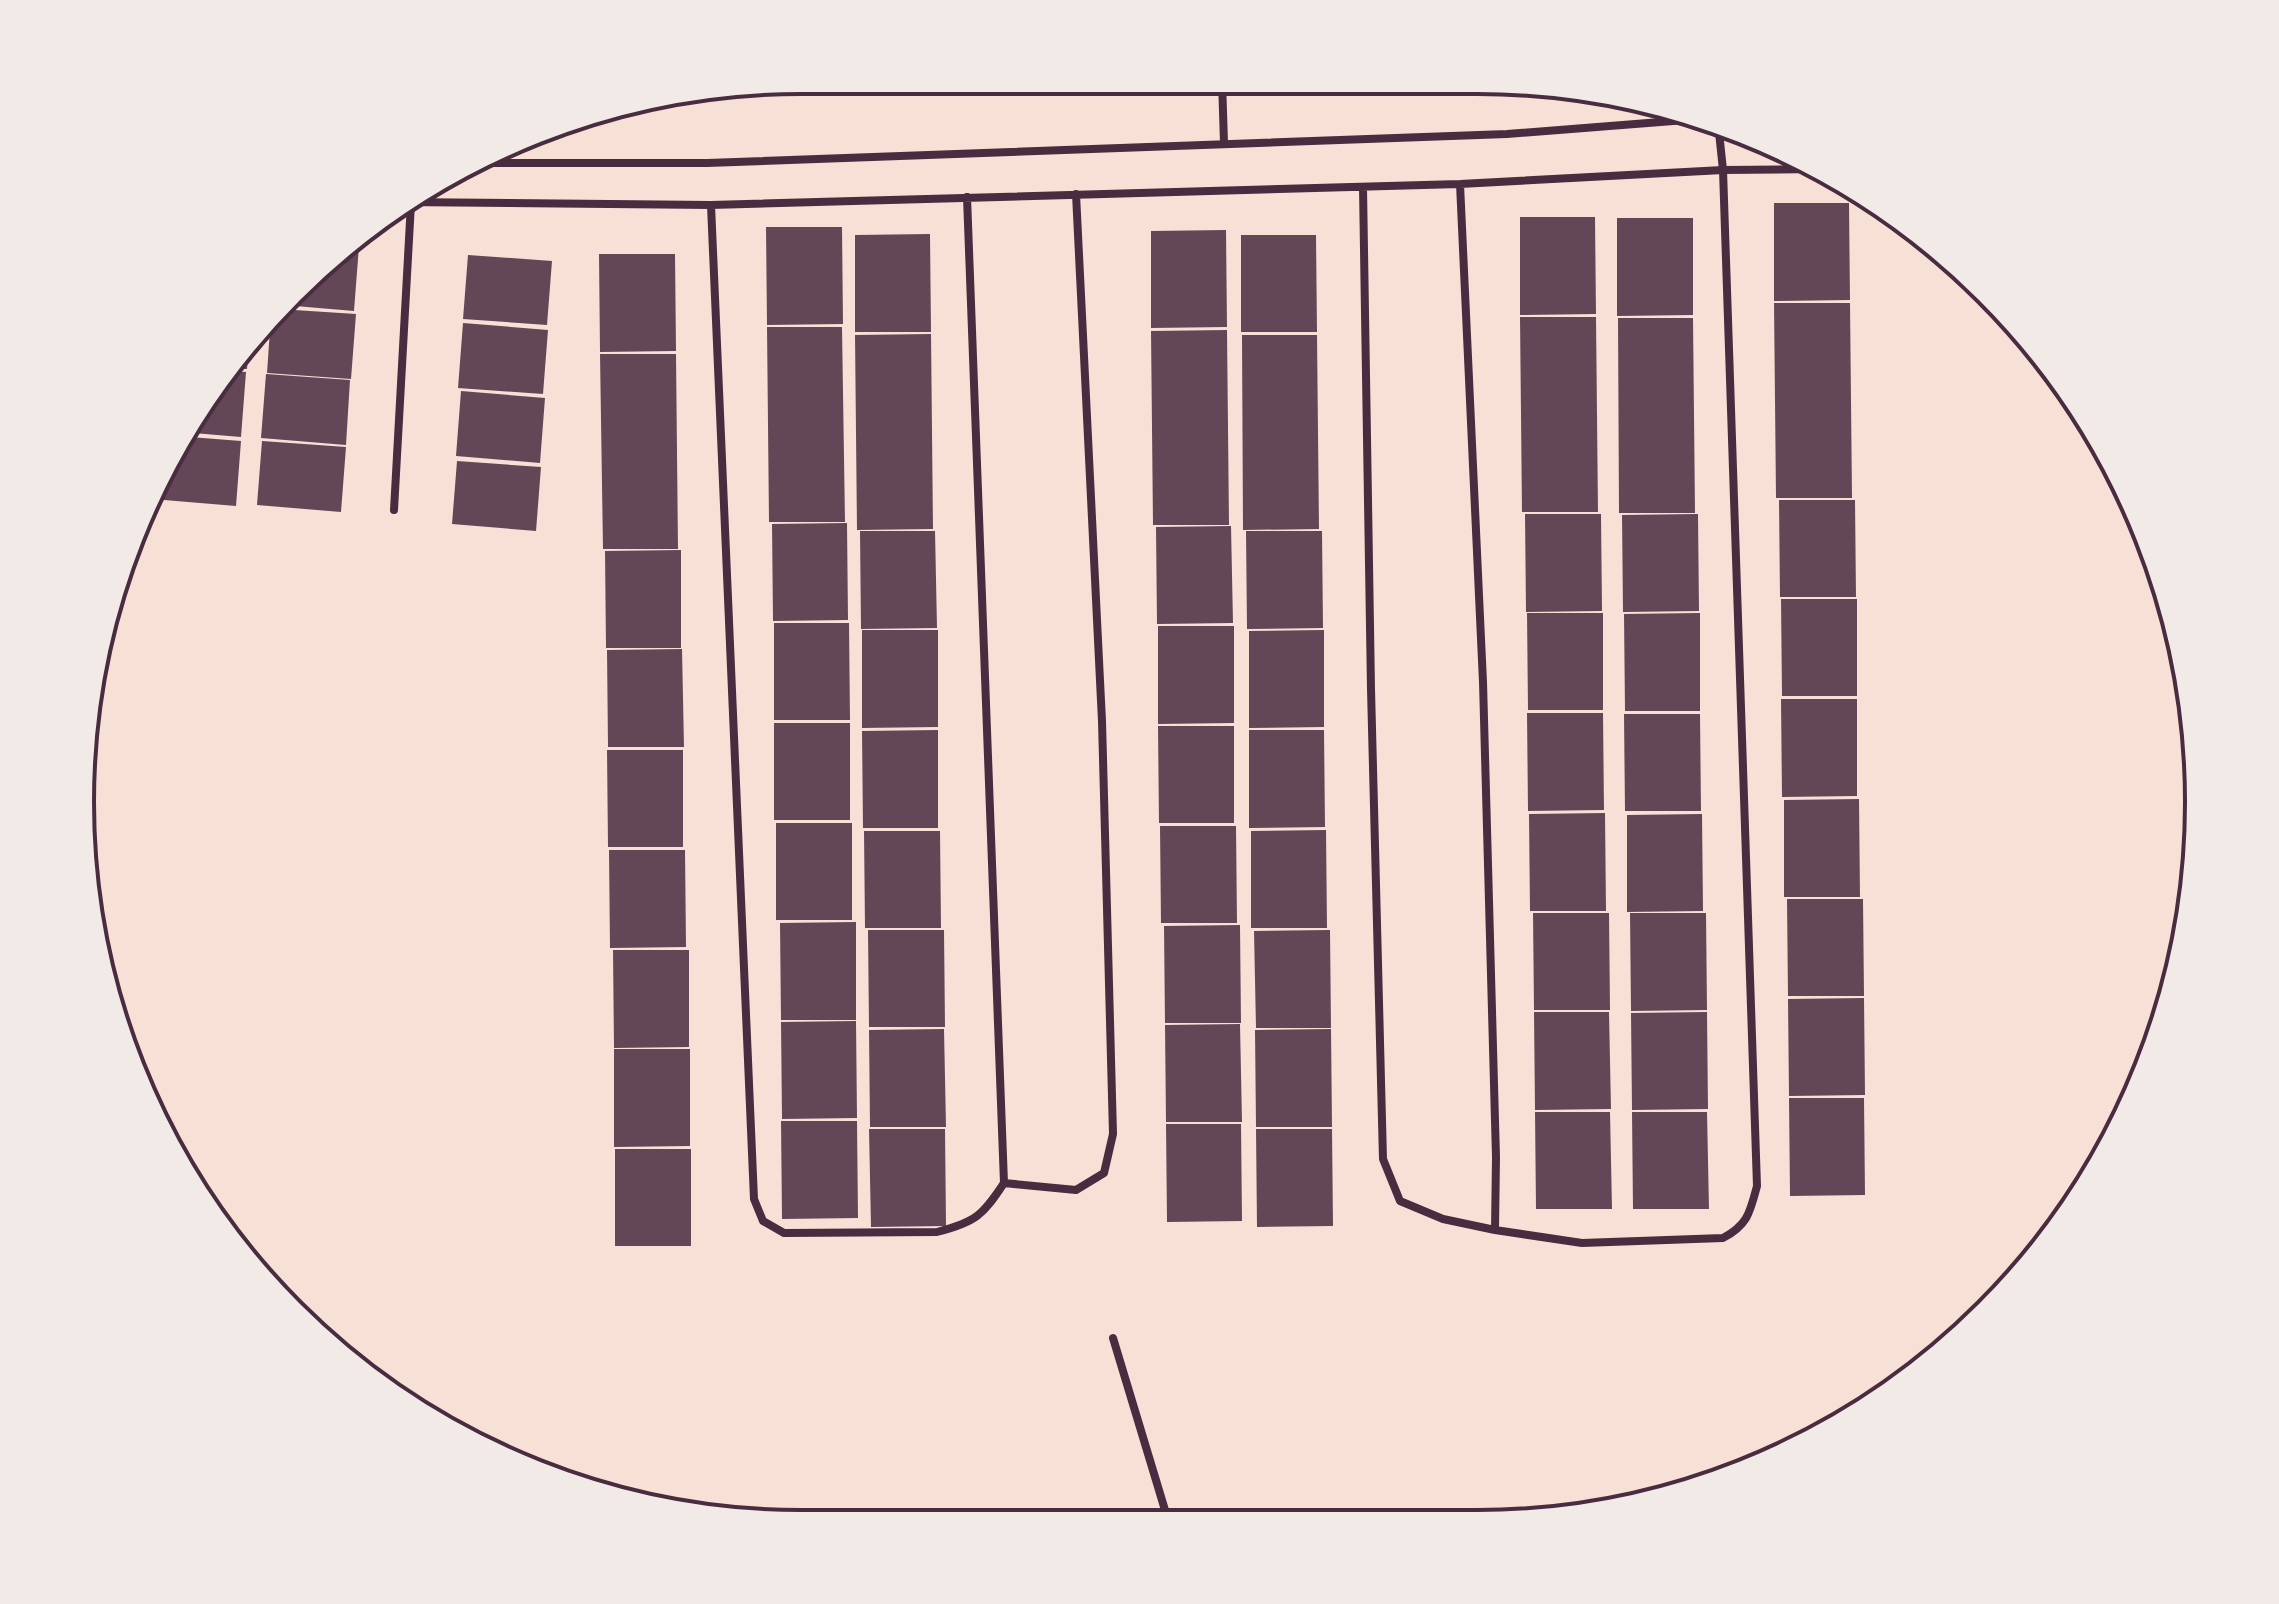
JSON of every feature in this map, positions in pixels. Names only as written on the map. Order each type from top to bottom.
[{"type":"street","points":[[1222,94],[1224,143]]},
{"type":"street","points":[[498,163],[707,163],[1507,134],[1670,121]]},
{"type":"street","points":[[1363,187],[1383,1159],[1400,1201],[1443,1219],[1582,1243],[1723,1238],[1740,1229],[1750,1211],[1757,1186],[1720,137]]},
{"type":"street","points":[[425,203],[711,205],[1460,184],[1794,169]]},
{"type":"street","points":[[1460,184],[1484,698],[1496,1157],[1495,1230]]},
{"type":"street","points":[[1004,1183],[1076,1190],[1104,1173],[1113,1134],[1102,721],[1076,194]]},
{"type":"street","points":[[711,205],[754,1199],[763,1221],[784,1233],[937,1232],[955,1228],[985,1212],[1004,1183],[967,197]]},
{"type":"street","points":[[394,510],[410,212]]},
{"type":"street","points":[[1113,1338],[1165,1510]]},
{"type":"building","points":[[1774,203],[1849,203],[1850,300],[1774,301]]},
{"type":"building","points":[[1520,217],[1595,217],[1596,314],[1520,315]]},
{"type":"building","points":[[1617,218],[1693,218],[1693,315],[1617,316]]},
{"type":"building","points":[[766,227],[842,227],[843,324],[767,325]]},
{"type":"building","points":[[1226,230],[1227,327],[1151,328],[1151,231]]},
{"type":"building","points":[[930,234],[931,332],[855,332],[855,235]]},
{"type":"building","points":[[1241,235],[1316,235],[1317,332],[1241,332]]},
{"type":"building","points":[[359,250],[354,311],[296,306]]},
{"type":"building","points":[[599,254],[675,254],[676,351],[600,352]]},
{"type":"building","points":[[468,255],[552,261],[547,325],[463,319]]},
{"type":"building","points":[[1774,303],[1850,303],[1852,498],[1776,498]]},
{"type":"building","points":[[293,310],[356,314],[351,379],[267,373],[270,335]]},
{"type":"building","points":[[1520,317],[1596,317],[1598,512],[1522,512]]},
{"type":"building","points":[[1618,318],[1693,318],[1695,513],[1619,513]]},
{"type":"building","points":[[463,323],[548,330],[543,394],[458,388]]},
{"type":"building","points":[[767,327],[842,327],[845,522],[769,522]]},
{"type":"building","points":[[1227,330],[1229,525],[1153,525],[1151,331]]},
{"type":"building","points":[[931,334],[933,529],[857,530],[855,335]]},
{"type":"building","points":[[1242,335],[1317,335],[1319,529],[1243,530]]},
{"type":"building","points":[[600,354],[676,354],[678,549],[603,549]]},
{"type":"building","points":[[240,372],[246,372],[241,437],[198,433]]},
{"type":"building","points":[[266,374],[350,380],[346,445],[261,438]]},
{"type":"building","points":[[461,391],[545,398],[540,463],[456,456]]},
{"type":"building","points":[[196,437],[241,441],[236,506],[162,500]]},
{"type":"building","points":[[262,441],[346,447],[341,512],[257,505]]},
{"type":"building","points":[[457,461],[541,467],[536,531],[452,524]]},
{"type":"building","points":[[1779,500],[1855,500],[1856,597],[1780,597]]},
{"type":"building","points":[[1525,514],[1601,514],[1602,611],[1526,612]]},
{"type":"building","points":[[1698,514],[1699,611],[1623,612],[1622,515]]},
{"type":"building","points":[[847,523],[848,620],[773,621],[772,524]]},
{"type":"building","points":[[1231,526],[1233,623],[1157,624],[1156,527]]},
{"type":"building","points":[[860,531],[935,531],[937,628],[861,629]]},
{"type":"building","points":[[1246,531],[1322,531],[1323,628],[1247,629]]},
{"type":"building","points":[[681,550],[681,648],[606,648],[605,551]]},
{"type":"building","points":[[1781,599],[1857,599],[1857,696],[1782,696]]},
{"type":"building","points":[[1527,613],[1603,613],[1603,710],[1528,710]]},
{"type":"building","points":[[1700,613],[1700,711],[1625,711],[1624,614]]},
{"type":"building","points":[[774,623],[849,623],[850,720],[774,720]]},
{"type":"building","points":[[1158,626],[1234,626],[1234,723],[1158,724]]},
{"type":"building","points":[[862,630],[938,630],[938,727],[862,728]]},
{"type":"building","points":[[1324,630],[1324,727],[1249,728],[1249,631]]},
{"type":"building","points":[[682,649],[684,747],[608,747],[607,650]]},
{"type":"building","points":[[1781,699],[1857,699],[1857,796],[1782,797]]},
{"type":"building","points":[[1527,713],[1603,713],[1604,810],[1528,811]]},
{"type":"building","points":[[1624,714],[1700,714],[1701,811],[1625,811]]},
{"type":"building","points":[[774,723],[850,723],[850,820],[774,820]]},
{"type":"building","points":[[1158,726],[1234,726],[1234,823],[1159,823]]},
{"type":"building","points":[[938,730],[938,828],[863,828],[862,731]]},
{"type":"building","points":[[1249,730],[1324,730],[1325,827],[1249,828]]},
{"type":"building","points":[[607,750],[683,750],[683,847],[608,847]]},
{"type":"building","points":[[1859,799],[1860,897],[1784,897],[1784,800]]},
{"type":"building","points":[[1605,813],[1606,911],[1530,911],[1529,814]]},
{"type":"building","points":[[1702,814],[1703,911],[1627,912],[1627,815]]},
{"type":"building","points":[[776,823],[852,823],[852,920],[776,920]]},
{"type":"building","points":[[1160,826],[1236,826],[1237,923],[1161,923]]},
{"type":"building","points":[[1326,830],[1327,928],[1251,928],[1251,831]]},
{"type":"building","points":[[864,831],[940,831],[941,928],[865,928]]},
{"type":"building","points":[[609,850],[685,850],[686,947],[610,948]]},
{"type":"building","points":[[1787,899],[1863,899],[1864,996],[1788,996]]},
{"type":"building","points":[[1533,913],[1609,913],[1610,1010],[1534,1010]]},
{"type":"building","points":[[1630,913],[1706,913],[1707,1010],[1631,1011]]},
{"type":"building","points":[[856,922],[856,1020],[781,1020],[780,923]]},
{"type":"building","points":[[1240,925],[1241,1023],[1165,1023],[1164,926]]},
{"type":"building","points":[[868,930],[944,930],[945,1027],[869,1027]]},
{"type":"building","points":[[1330,930],[1331,1028],[1256,1028],[1254,931]]},
{"type":"building","points":[[613,950],[689,950],[689,1047],[614,1048]]},
{"type":"building","points":[[1864,998],[1865,1095],[1789,1096],[1788,999]]},
{"type":"building","points":[[1534,1012],[1609,1012],[1611,1109],[1535,1110]]},
{"type":"building","points":[[1707,1012],[1708,1109],[1632,1110],[1631,1013]]},
{"type":"building","points":[[856,1021],[857,1118],[782,1119],[781,1022]]},
{"type":"building","points":[[1240,1024],[1242,1122],[1166,1122],[1165,1025]]},
{"type":"building","points":[[944,1029],[946,1127],[870,1127],[869,1030]]},
{"type":"building","points":[[1331,1029],[1332,1127],[1256,1127],[1255,1030]]},
{"type":"building","points":[[614,1049],[690,1049],[690,1146],[614,1147]]},
{"type":"building","points":[[1789,1098],[1864,1098],[1865,1195],[1790,1196]]},
{"type":"building","points":[[1535,1112],[1610,1112],[1612,1209],[1536,1209]]},
{"type":"building","points":[[1632,1112],[1707,1112],[1709,1209],[1633,1209]]},
{"type":"building","points":[[781,1121],[857,1121],[858,1218],[782,1219]]},
{"type":"building","points":[[1166,1124],[1241,1124],[1242,1221],[1167,1222]]},
{"type":"building","points":[[869,1129],[945,1129],[946,1226],[871,1227]]},
{"type":"building","points":[[1256,1129],[1332,1129],[1333,1226],[1257,1227]]},
{"type":"building","points":[[615,1149],[691,1149],[691,1246],[615,1246]]}]
